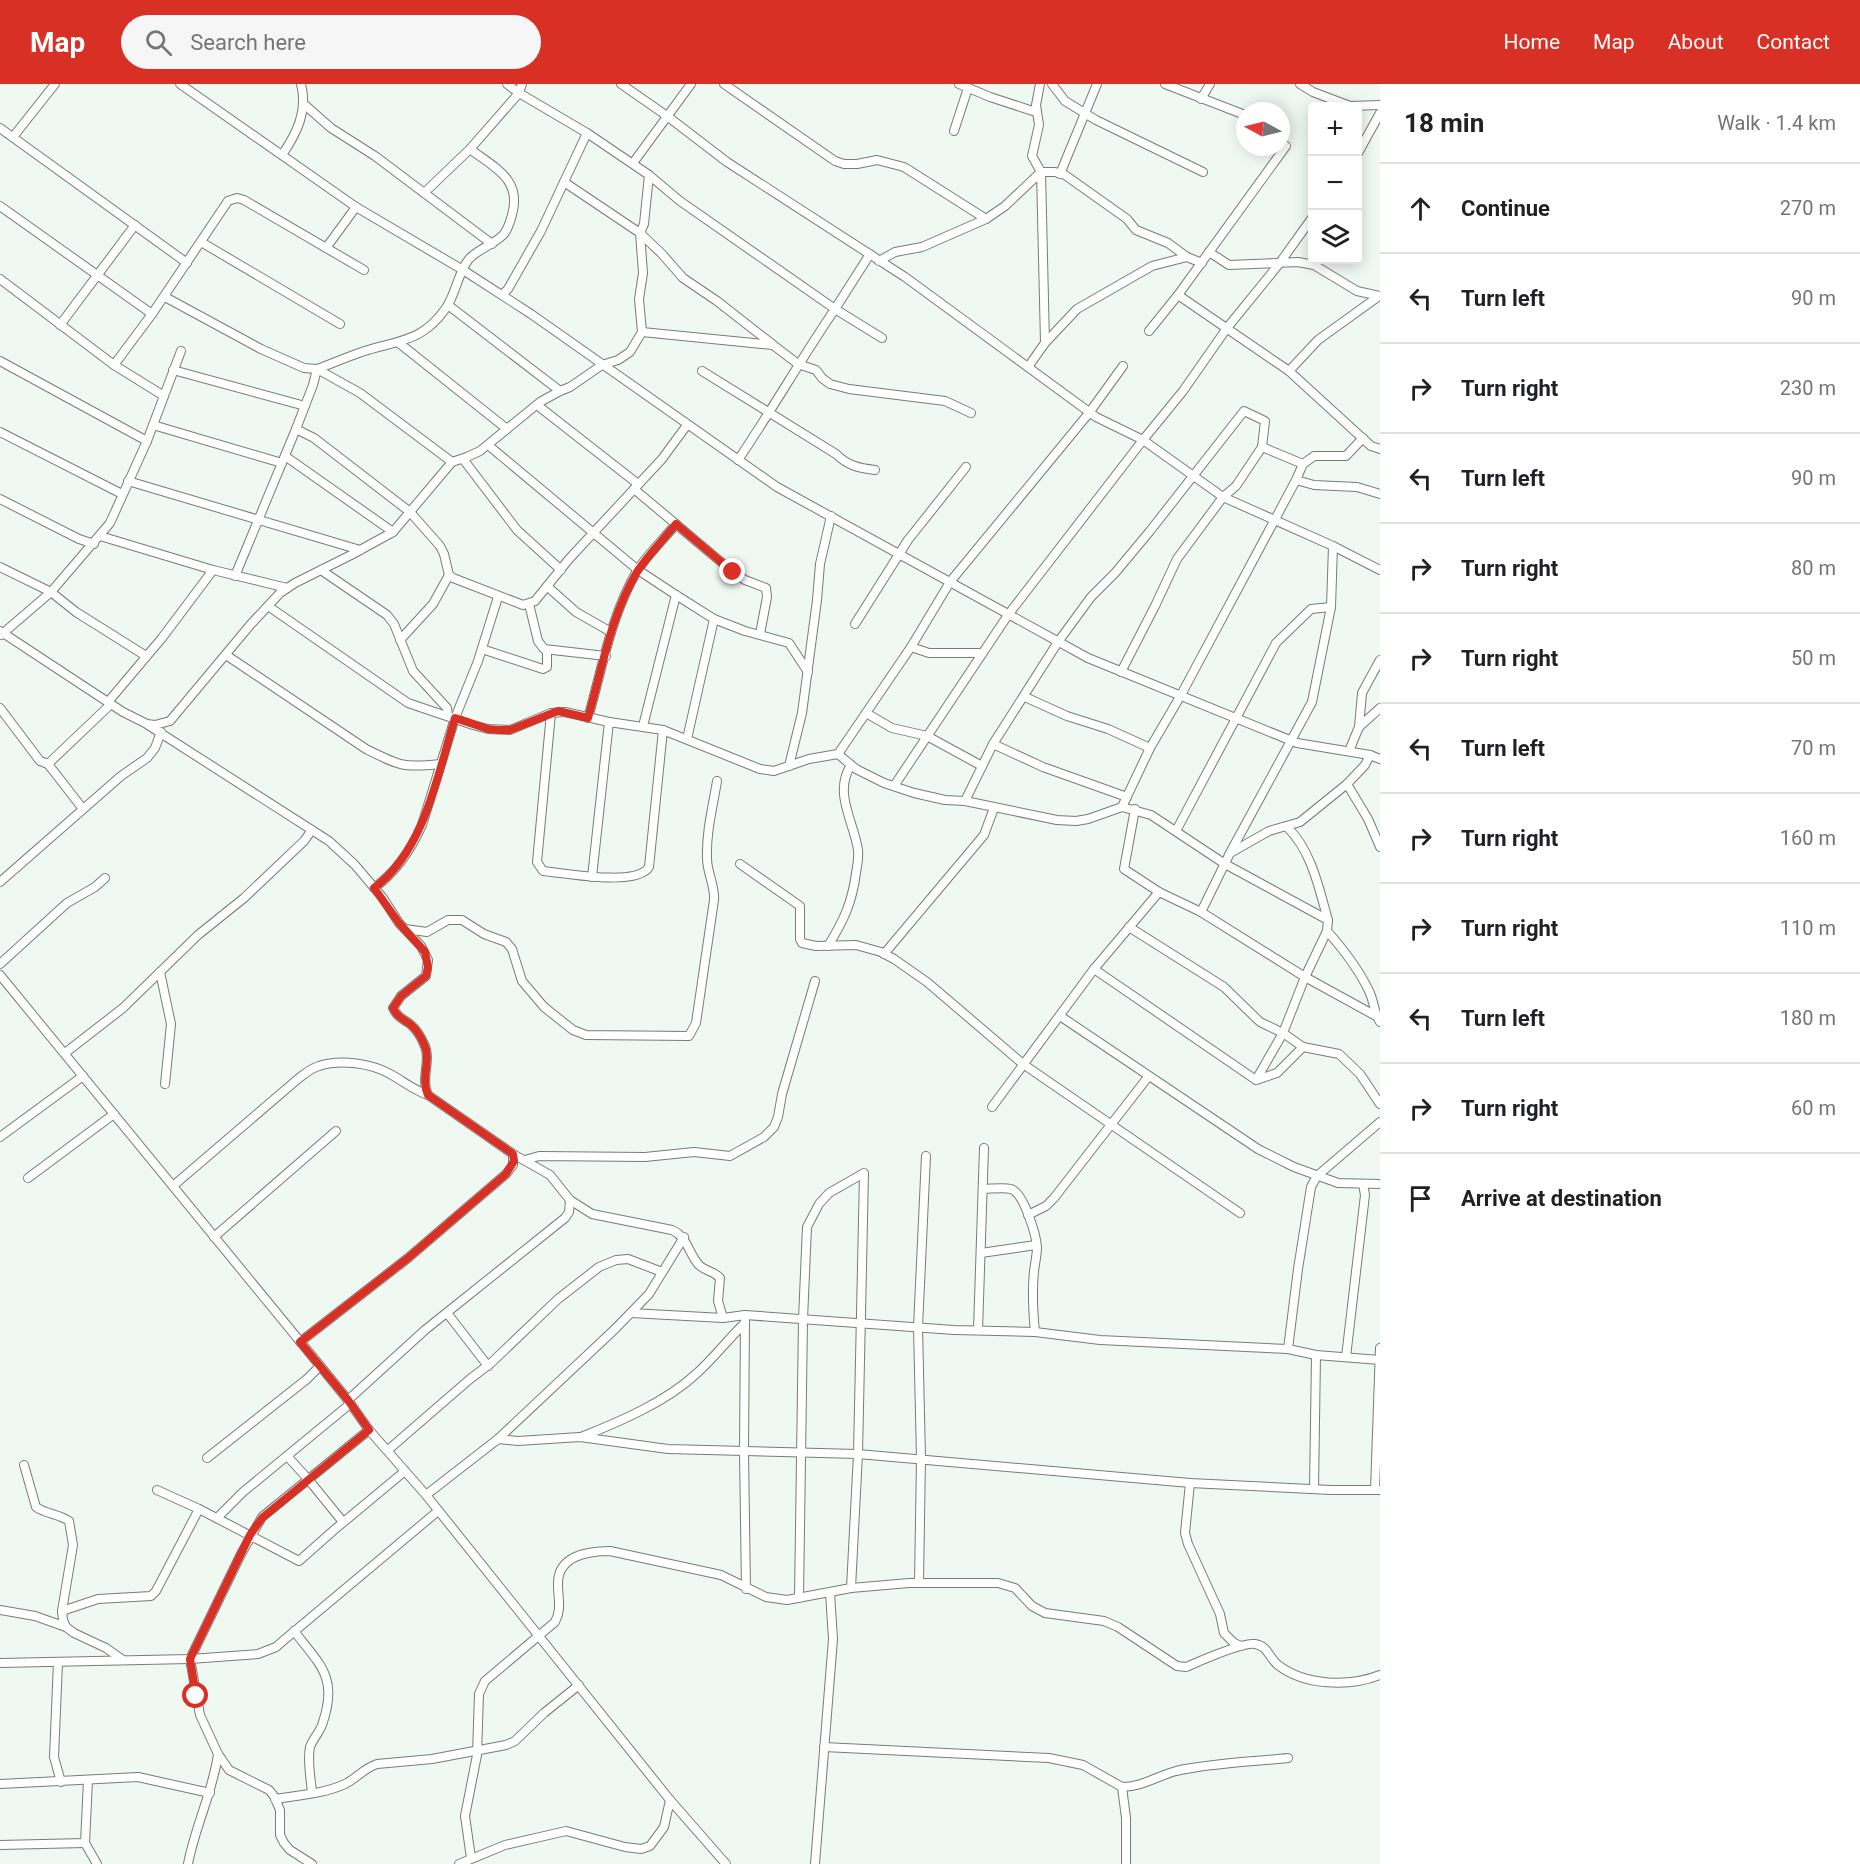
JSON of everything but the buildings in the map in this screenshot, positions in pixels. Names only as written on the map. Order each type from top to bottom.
[{"type":"street","points":[[0,140],[55,84]]},
{"type":"street","points":[[182,84],[357,207],[502,295],[777,487],[1088,658],[1293,741],[1370,755],[1380,759]]},
{"type":"street","points":[[282,155],[294,137],[305,105],[301,84]]},
{"type":"street","points":[[507,84],[633,163],[680,201],[835,309],[882,338]]},
{"type":"street","points":[[424,193],[470,149],[519,93],[522,84]]},
{"type":"street","points":[[621,84],[727,162],[905,277],[1089,413],[1143,440],[1223,497],[1333,546],[1380,570]]},
{"type":"street","points":[[633,163],[692,84]]},
{"type":"street","points":[[724,84],[835,160],[850,164],[877,160],[904,167],[986,219]]},
{"type":"street","points":[[959,84],[1036,112]]},
{"type":"street","points":[[1040,84],[1036,105],[1039,125],[1032,156],[1041,172],[1045,343]]},
{"type":"street","points":[[1052,84],[1065,101],[1086,114],[1203,172]]},
{"type":"street","points":[[1060,174],[1097,84]]},
{"type":"street","points":[[1165,84],[1201,99],[1236,110]]},
{"type":"street","points":[[1201,99],[1210,84]]},
{"type":"street","points":[[1300,84],[1313,92],[1350,106],[1380,105]]},
{"type":"street","points":[[954,132],[968,88]]},
{"type":"street","points":[[305,105],[331,128],[375,156],[492,244]]},
{"type":"street","points":[[1362,146],[1380,113]]},
{"type":"street","points":[[6,133],[187,263]]},
{"type":"street","points":[[502,295],[508,289],[541,231],[587,133]]},
{"type":"street","points":[[317,369],[368,350],[417,336],[442,314],[472,256],[505,234],[515,197],[512,185],[508,179],[470,149]]},
{"type":"street","points":[[1149,331],[1178,295],[1279,156]]},
{"type":"street","points":[[879,261],[895,252],[922,247],[986,219],[1005,206],[1041,172],[1060,174],[1114,209],[1136,230],[1168,243],[1187,257],[1202,262]]},
{"type":"street","points":[[147,724],[155,725],[170,721],[250,624],[287,588],[393,532],[452,462],[463,459],[488,445],[537,405],[560,390],[570,387],[602,366],[630,352],[642,332],[639,299],[643,273],[640,233],[644,224],[649,175]]},
{"type":"street","points":[[564,182],[640,233],[683,278],[717,301],[798,364],[816,370],[830,384],[849,389],[945,401],[971,413]]},
{"type":"street","points":[[114,365],[165,297],[228,201],[237,198],[364,270]]},
{"type":"street","points":[[0,206],[152,314]]},
{"type":"street","points":[[326,248],[357,207]]},
{"type":"street","points":[[894,786],[1008,615],[1183,391],[1227,328],[1279,264],[1308,224]]},
{"type":"street","points":[[60,324],[135,225]]},
{"type":"street","points":[[201,243],[340,324]]},
{"type":"street","points":[[1209,252],[1229,265],[1298,262],[1314,265],[1357,291],[1380,296]]},
{"type":"street","points":[[738,460],[870,254]]},
{"type":"street","points":[[1028,366],[1045,343],[1077,309],[1152,266],[1187,257]]},
{"type":"street","points":[[0,279],[114,365],[164,396]]},
{"type":"street","points":[[1178,295],[1290,371],[1371,446],[1380,449]]},
{"type":"street","points":[[1290,371],[1318,340],[1380,296]]},
{"type":"street","points":[[165,297],[261,349],[304,368],[317,369],[360,393],[452,462]]},
{"type":"street","points":[[448,305],[560,390]]},
{"type":"street","points":[[642,332],[773,345]]},
{"type":"street","points":[[399,343],[507,429]]},
{"type":"street","points":[[182,351],[147,441],[110,523],[51,592],[1,633],[329,841],[355,865],[425,952],[428,967],[426,976],[401,996],[393,1008],[395,1014],[411,1025],[426,1046],[424,1081],[428,1095]]},
{"type":"street","points":[[0,361],[147,441]]},
{"type":"street","points":[[268,606],[408,703],[488,729],[510,730],[551,713],[565,712],[609,722],[663,730],[760,769],[774,771],[808,759],[838,754],[911,647],[950,582],[1089,413],[1123,366]]},
{"type":"street","points":[[235,576],[260,520],[305,406],[317,369]]},
{"type":"street","points":[[173,370],[305,406]]},
{"type":"street","points":[[702,371],[836,454],[843,462],[855,468],[875,470]]},
{"type":"street","points":[[537,405],[733,572],[745,580],[766,588],[768,593],[760,634]]},
{"type":"street","points":[[965,801],[993,744],[1058,642],[1091,597],[1135,549],[1244,411],[1265,421],[1262,447],[1236,486],[1223,497],[1177,560],[1121,672]]},
{"type":"street","points":[[153,425],[283,460],[393,532]]},
{"type":"street","points":[[449,575],[467,585],[516,603],[535,602],[561,570],[662,459],[687,425]]},
{"type":"street","points":[[296,429],[314,438],[410,512],[440,546],[444,554],[449,575],[433,604],[400,640]]},
{"type":"street","points":[[1,435],[122,494]]},
{"type":"street","points":[[1122,807],[1150,748],[1181,695],[1303,464],[1314,456],[1346,456],[1363,438]]},
{"type":"street","points":[[488,445],[638,570],[714,619],[789,643],[808,672]]},
{"type":"street","points":[[1262,447],[1303,464]]},
{"type":"street","points":[[463,459],[516,530],[561,570]]},
{"type":"street","points":[[855,624],[908,540],[966,467]]},
{"type":"street","points":[[1296,480],[1314,485],[1358,487],[1380,494]]},
{"type":"street","points":[[128,481],[360,550]]},
{"type":"street","points":[[0,499],[79,539],[94,544]]},
{"type":"street","points":[[789,766],[802,713],[820,564],[831,516]]},
{"type":"street","points":[[588,718],[611,632],[627,592],[638,570],[676,524]]},
{"type":"street","points":[[100,536],[213,570],[287,588]]},
{"type":"street","points":[[1201,912],[1230,853],[1293,741],[1312,702],[1331,607],[1333,546]]},
{"type":"street","points":[[0,567],[51,592],[76,612],[146,656]]},
{"type":"street","points":[[48,764],[109,703],[213,570]]},
{"type":"street","points":[[321,570],[387,615],[394,624],[413,671],[452,716]]},
{"type":"street","points":[[548,586],[576,612],[611,632]]},
{"type":"street","points":[[643,726],[676,595]]},
{"type":"street","points":[[374,888],[388,878],[414,842],[422,825],[441,764],[452,716],[482,649],[498,597]]},
{"type":"street","points":[[529,604],[538,641],[544,649],[606,656]]},
{"type":"street","points":[[1176,831],[1276,643],[1311,609],[1331,607]]},
{"type":"street","points":[[687,739],[714,619]]},
{"type":"street","points":[[911,647],[929,653],[981,653]]},
{"type":"street","points":[[482,649],[543,669],[547,667],[547,650]]},
{"type":"street","points":[[226,655],[366,748],[391,761],[410,767],[441,764]]},
{"type":"street","points":[[1348,751],[1359,727],[1362,693],[1380,660]]},
{"type":"street","points":[[1025,697],[1150,748]]},
{"type":"street","points":[[0,708],[40,761],[48,764],[83,810]]},
{"type":"street","points":[[1359,727],[1380,708]]},
{"type":"street","points":[[551,713],[537,862],[543,871],[592,877],[635,877],[649,867],[663,730]]},
{"type":"street","points":[[866,713],[892,728],[927,736],[982,766]]},
{"type":"street","points":[[592,877],[609,722]]},
{"type":"street","points":[[0,882],[121,776],[147,758],[155,748],[160,732]]},
{"type":"street","points":[[993,744],[1043,766],[1127,797]]},
{"type":"street","points":[[838,754],[851,765],[894,786],[945,800],[965,801],[1057,820],[1076,821],[1122,807],[1151,814],[1225,864],[1328,920]]},
{"type":"street","points":[[1230,853],[1262,834],[1300,822],[1347,784],[1365,765],[1370,755]]},
{"type":"street","points":[[828,946],[847,913],[852,897],[858,857],[858,848],[845,805],[845,779],[851,765]]},
{"type":"street","points":[[405,929],[427,932],[448,920],[462,920],[484,934],[506,942],[512,949],[522,981],[544,1007],[573,1030],[586,1035],[689,1036],[696,1023],[715,892],[707,860],[717,781]]},
{"type":"street","points":[[1347,784],[1368,819],[1380,847]]},
{"type":"street","points":[[884,954],[984,835],[994,808]]},
{"type":"street","points":[[1135,810],[1124,869],[1159,892],[1201,912],[1305,977],[1378,1019],[1378,1005],[1351,958],[1327,931]]},
{"type":"street","points":[[1256,1080],[1284,1033],[1305,977],[1327,931],[1328,920],[1306,854],[1296,835],[1287,827]]},
{"type":"street","points":[[65,1053],[123,1008],[198,935],[244,898],[304,841],[312,830]]},
{"type":"street","points":[[740,864],[800,906],[802,943],[816,946],[856,945],[884,954],[927,982],[1023,1064],[1240,1213]]},
{"type":"street","points":[[0,964],[67,903],[95,887],[105,878]]},
{"type":"street","points":[[992,1107],[1094,969],[1159,892]]},
{"type":"street","points":[[1129,927],[1224,987],[1260,1022],[1284,1033],[1303,1047],[1339,1054],[1360,1074],[1380,1104]]},
{"type":"street","points":[[1094,969],[1256,1080]]},
{"type":"street","points":[[160,972],[171,1024],[165,1084]]},
{"type":"street","points":[[0,975],[320,1366],[369,1430],[426,1495],[670,1800],[726,1864]]},
{"type":"street","points":[[525,1160],[539,1156],[645,1157],[694,1152],[730,1156],[764,1137],[774,1127],[778,1118],[782,1094],[815,981]]},
{"type":"street","points":[[1060,1016],[1258,1149],[1338,1183],[1380,1184]]},
{"type":"street","points":[[1256,1080],[1277,1073],[1303,1047]]},
{"type":"street","points":[[173,1186],[299,1078],[316,1067],[342,1062],[366,1066],[392,1075],[409,1087],[428,1095],[513,1154],[550,1174],[570,1200],[592,1214],[672,1230],[684,1237],[700,1266],[715,1272],[720,1278],[718,1300],[723,1318]]},
{"type":"street","points":[[0,1137],[83,1076]]},
{"type":"street","points":[[1028,1215],[1046,1206],[1054,1198],[1148,1077]]},
{"type":"street","points":[[28,1178],[114,1113]]},
{"type":"street","points":[[1288,1349],[1311,1187],[1317,1176],[1380,1122]]},
{"type":"street","points":[[214,1236],[336,1131]]},
{"type":"street","points":[[978,1330],[984,1148]]},
{"type":"street","points":[[300,1342],[408,1258],[506,1174],[513,1165],[513,1154]]},
{"type":"street","points":[[919,1582],[921,1458],[918,1327],[926,1156]]},
{"type":"street","points":[[799,1598],[803,1319],[807,1227],[819,1204],[829,1192],[864,1173],[858,1454],[851,1588]]},
{"type":"street","points":[[1346,1357],[1365,1196],[1363,1184]]},
{"type":"street","points":[[983,1189],[1012,1189],[1017,1193],[1028,1215],[1036,1245],[1033,1317],[1035,1332]]},
{"type":"street","points":[[217,1518],[243,1492],[349,1402],[447,1313],[565,1218],[569,1212],[570,1200]]},
{"type":"street","points":[[426,1495],[498,1439],[631,1313],[649,1294],[684,1237]]},
{"type":"street","points":[[981,1253],[1036,1245]]},
{"type":"street","points":[[388,1450],[488,1366],[558,1299],[599,1267],[616,1260],[628,1259],[662,1272]]},
{"type":"street","points":[[447,1313],[488,1366]]},
{"type":"street","points":[[631,1313],[745,1319],[803,1319],[1035,1332],[1100,1340],[1288,1349],[1316,1355],[1379,1360]]},
{"type":"street","points":[[580,1437],[630,1416],[670,1394],[695,1376],[745,1319]]},
{"type":"street","points":[[745,1319],[746,1589]]},
{"type":"street","points":[[498,1439],[518,1441],[580,1437],[668,1449],[921,1458],[1190,1484],[1377,1490],[1380,1348]]},
{"type":"street","points":[[1314,1489],[1316,1355]]},
{"type":"street","points":[[207,1458],[320,1366]]},
{"type":"street","points":[[312,1864],[290,1850],[284,1843],[280,1835],[280,1810],[269,1790],[229,1770],[218,1754],[200,1715],[190,1659],[250,1535],[262,1518],[369,1430]]},
{"type":"street","points":[[287,1456],[343,1522]]},
{"type":"street","points":[[24,1465],[36,1507],[61,1515],[69,1521],[73,1534],[62,1611],[66,1626]]},
{"type":"street","points":[[157,1490],[299,1561],[405,1471]]},
{"type":"street","points":[[1190,1484],[1185,1533],[1188,1544],[1220,1614],[1224,1633],[1234,1643],[1241,1646]]},
{"type":"street","points":[[62,1611],[98,1599],[151,1596],[156,1591],[199,1509]]},
{"type":"street","points":[[0,1663],[190,1659],[258,1654],[276,1647],[438,1511]]},
{"type":"street","points":[[471,1858],[465,1816],[477,1751],[479,1694],[486,1681],[555,1622],[560,1608],[557,1581],[561,1572],[568,1561],[592,1551],[610,1551],[721,1575],[765,1597],[787,1600],[851,1588],[919,1582],[998,1583],[1015,1588],[1032,1606],[1045,1613],[1104,1621],[1118,1627],[1177,1666],[1186,1667],[1241,1646],[1254,1644],[1264,1647],[1278,1665],[1305,1679],[1359,1682],[1380,1675]]},
{"type":"street","points":[[815,1864],[833,1639],[830,1593]]},
{"type":"street","points":[[0,1610],[35,1616],[66,1626],[74,1633],[106,1648],[123,1660]]},
{"type":"street","points":[[294,1631],[322,1668],[329,1684],[323,1724],[310,1746],[312,1793]]},
{"type":"street","points":[[58,1662],[54,1757],[61,1782]]},
{"type":"street","points":[[275,1799],[312,1793],[345,1784],[377,1764],[432,1759],[515,1741],[544,1713],[579,1685]]},
{"type":"street","points":[[824,1747],[1049,1758],[1083,1765],[1122,1787],[1136,1787],[1173,1772],[1201,1766],[1288,1758]]},
{"type":"street","points":[[188,1864],[194,1835],[210,1793],[218,1754]]},
{"type":"street","points":[[0,1784],[144,1777],[210,1793]]},
{"type":"street","points":[[88,1780],[86,1843],[96,1864]]},
{"type":"street","points":[[1122,1787],[1126,1818],[1126,1864]]},
{"type":"street","points":[[459,1864],[505,1845],[566,1831],[624,1847],[641,1849],[650,1846],[664,1827],[670,1800]]},
{"type":"street","points":[[0,1845],[86,1843]]},
{"type":"route","points":[[196,1696],[190,1659],[250,1535],[262,1518],[369,1430],[348,1400],[300,1342],[408,1258],[506,1174],[513,1165],[513,1154],[428,1095],[424,1081],[426,1046],[411,1025],[395,1014],[393,1008],[401,996],[426,976],[428,960],[421,946],[399,923],[374,888],[393,873],[417,836],[455,718],[473,725],[498,730],[510,730],[558,711],[588,718],[611,632],[627,592],[638,570],[676,524],[733,572]]}]
